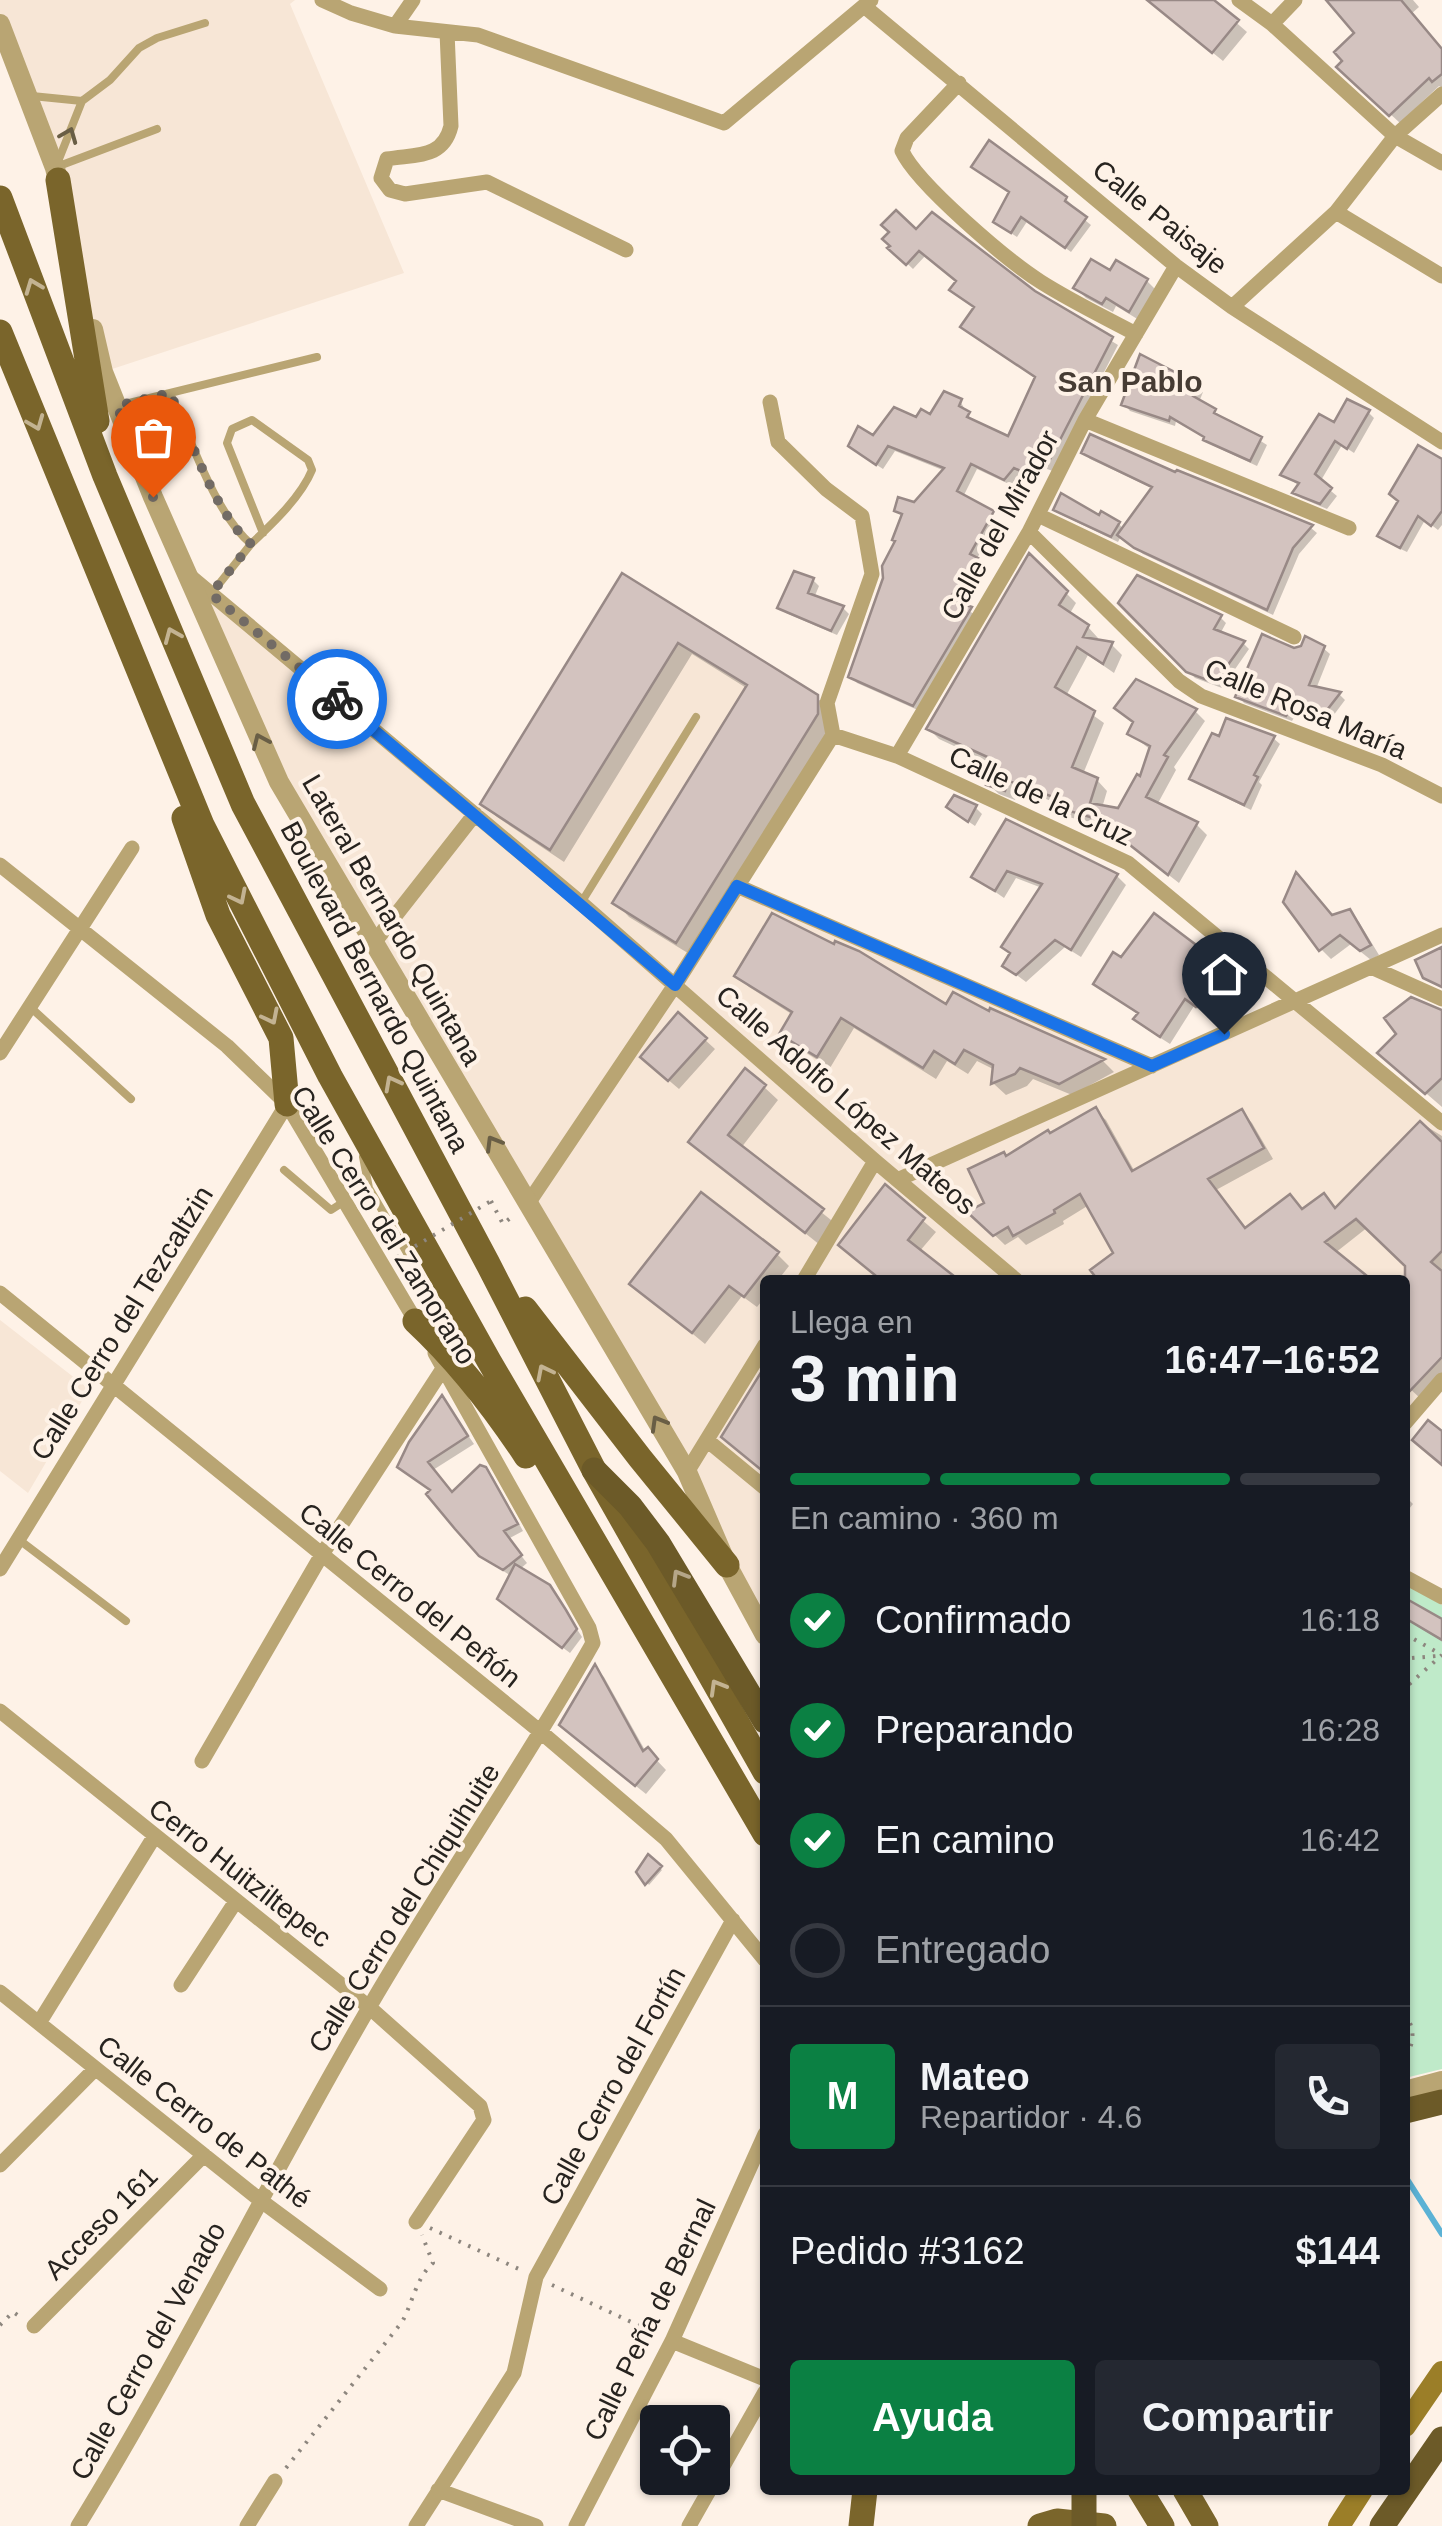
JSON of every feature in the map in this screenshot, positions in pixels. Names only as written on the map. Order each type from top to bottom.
[{"type":"highway","points":[[594,1470],[630,1506],[658,1543],[760,1712]]},
{"type":"highway","points":[[1410,2110],[1442,2102]]},
{"type":"highway","points":[[1410,2485],[1442,2438]]},
{"type":"highway","points":[[1084,2495],[1084,2526]]},
{"type":"highway","points":[[1382,2526],[1403,2495]]},
{"type":"main road","points":[[56,174],[105,476]]},
{"type":"main road","name":"Boulevard Bernardo Quintana","points":[[0,198],[105,476],[244,804],[594,1470],[760,1763]]},
{"type":"main road","points":[[0,332],[202,824],[357,1124],[584,1528],[760,1826]]},
{"type":"main road","points":[[163,730],[186,826],[218,915],[281,1038],[287,1104]]},
{"type":"main road","points":[[488,1262],[728,1566]]},
{"type":"main road","points":[[415,1321],[453,1356],[490,1401],[533,1468],[584,1528]]},
{"type":"main road","points":[[738,1790],[760,1832]]},
{"type":"main road","points":[[1410,2419],[1442,2372]]},
{"type":"main road","points":[[861,2526],[864,2495]]},
{"type":"main road","points":[[1143,2495],[1162,2526]]},
{"type":"main road","points":[[1189,2495],[1206,2526]]},
{"type":"main road","points":[[1339,2526],[1359,2495]]},
{"type":"main road","points":[[1040,2526],[1057,2521],[1104,2526]]},
{"type":"street","points":[[322,0],[395,26],[478,36],[724,123],[868,3]]},
{"type":"street","points":[[395,26],[413,0]]},
{"type":"street","points":[[1239,0],[1272,24],[1394,136],[1442,163]]},
{"type":"street","points":[[1272,24],[1295,0]]},
{"type":"street","name":"Calle Paisaje","points":[[868,3],[1176,266],[1442,442]]},
{"type":"street","name":"Lateral Bernardo Quintana","points":[[2,29],[56,174],[103,372],[184,572],[279,782],[687,1472],[728,1566],[760,1626]]},
{"type":"street","points":[[447,32],[451,126],[448,141],[437,151],[387,158],[381,178],[390,190],[405,194],[486,182],[626,250]]},
{"type":"street","points":[[959,83],[907,138],[902,150],[907,162],[951,208],[1039,281],[1136,334]]},
{"type":"street","points":[[1232,306],[1336,212],[1394,136],[1442,94]]},
{"type":"street","points":[[1336,212],[1442,276]]},
{"type":"street","name":"Calle del Mirador","points":[[896,756],[1029,532],[1085,420],[1176,266]]},
{"type":"street","points":[[529,1202],[675,985],[833,735],[828,703],[872,574],[862,516],[826,490],[778,442],[770,402]]},
{"type":"street","points":[[1085,420],[1349,528]]},
{"type":"street","points":[[1038,515],[1294,637]]},
{"type":"street","name":"Calle Rosa María","points":[[1029,532],[1179,681],[1201,696],[1382,766],[1442,796]]},
{"type":"street","name":"Calle Adolfo López Mateos","points":[[184,572],[582,903],[1010,1275]]},
{"type":"street","name":"Calle de la Cruz","points":[[833,735],[896,756],[1128,863],[1442,1124]]},
{"type":"street","points":[[372,944],[475,814]]},
{"type":"street","points":[[0,1053],[132,848]]},
{"type":"street","name":"Calle Cerro del Zamorano","points":[[0,865],[227,1046],[287,1104],[444,1367],[589,1628],[593,1643]]},
{"type":"street","points":[[737,886],[1152,1066]]},
{"type":"street","points":[[897,1180],[1442,934]]},
{"type":"street","points":[[1373,968],[1442,999]]},
{"type":"street","name":"Calle Cerro del Tezcaltzin","points":[[0,1569],[287,1104]]},
{"type":"street","points":[[807,1275],[875,1161]]},
{"type":"street","name":"Calle Cerro del Peñón","points":[[0,1293],[666,1838],[760,1954]]},
{"type":"street","points":[[687,1472],[760,1354]]},
{"type":"street","points":[[202,1761],[321,1556],[444,1367]]},
{"type":"street","points":[[1410,1417],[1442,1380]]},
{"type":"street","points":[[708,1441],[760,1484]]},
{"type":"street","points":[[1410,1580],[1442,1597]]},
{"type":"street","name":"Calle Cerro del Chiquihuite","points":[[260,2200],[369,2007],[542,1733],[593,1643]]},
{"type":"street","name":"Cerro Huitziltepec","points":[[0,1711],[369,2007],[480,2106],[484,2120],[416,2222]]},
{"type":"street","points":[[39,2023],[154,1837]]},
{"type":"street","points":[[180,1984],[236,1901]]},
{"type":"street","name":"Calle Cerro del Fortín","points":[[416,2526],[514,2373],[536,2277],[733,1920]]},
{"type":"street","name":"Calle Cerro de Pathé","points":[[0,1992],[260,2200],[380,2289]]},
{"type":"street","points":[[0,2166],[95,2069]]},
{"type":"street","points":[[1410,2090],[1442,2081]]},
{"type":"street","name":"Calle Peña de Bernal","points":[[576,2526],[672,2341],[760,2145]]},
{"type":"street","name":"Acceso 161","points":[[34,2326],[204,2155]]},
{"type":"street","name":"Calle Cerro del Venado","points":[[78,2526],[138,2428],[260,2200]]},
{"type":"street","points":[[672,2341],[760,2377]]},
{"type":"street","points":[[688,2526],[760,2401]]},
{"type":"street","points":[[247,2526],[275,2481]]},
{"type":"street","points":[[438,2490],[536,2526]]},
{"type":"lane","points":[[56,174],[82,101],[110,80],[139,48],[205,23]]},
{"type":"lane","points":[[27,96],[82,101]]},
{"type":"lane","points":[[56,174],[157,129]]},
{"type":"lane","points":[[117,406],[316,357]]},
{"type":"lane","points":[[170,393],[223,510],[235,531],[251,544]]},
{"type":"lane","points":[[211,594],[308,481],[312,470],[308,460],[252,420],[232,429],[227,443],[263,532]]},
{"type":"lane","points":[[582,903],[696,717]]},
{"type":"lane","points":[[29,1006],[131,1098]]},
{"type":"lane","points":[[284,1170],[331,1210],[345,1201]]},
{"type":"lane","points":[[18,1539],[126,1621]]},
{"type":"path","points":[[397,1257],[491,1201],[503,1224]]},
{"type":"path","points":[[1410,1637],[1442,1656]]},
{"type":"path","points":[[1412,1658],[1442,1656]]},
{"type":"path","points":[[1410,1684],[1442,1656]]},
{"type":"path","points":[[1410,2023],[1410,2050]]},
{"type":"path","points":[[275,2481],[402,2322],[415,2298],[421,2274],[433,2263],[416,2222]]},
{"type":"shaded area","points":[[0,0],[295,0],[290,4],[404,273],[103,372],[58,180],[0,24]]},
{"type":"shaded area","points":[[184,571],[475,813],[626,628],[622,573],[753,674],[827,703],[833,735],[738,885],[1152,1065],[1295,1001],[1442,1123],[1442,1380],[1410,1417],[1410,1275],[760,1275],[760,1625],[687,1472],[279,782]]},
{"type":"shaded area","points":[[0,1320],[89,1389],[28,1493],[0,1471]]},
{"type":"green space","points":[[1410,1587],[1442,1605],[1442,2069],[1410,2077]]},
{"type":"building","points":[[1147,0],[1214,0],[1239,20],[1212,53]]},
{"type":"building","points":[[1326,0],[1401,0],[1442,49],[1442,74],[1432,82],[1429,78],[1389,116],[1336,67],[1342,61],[1334,52],[1354,33]]},
{"type":"building","points":[[989,140],[1067,197],[1065,201],[1087,217],[1065,248],[1021,217],[1011,233],[993,222],[1009,192],[971,167]]},
{"type":"building","points":[[896,210],[916,229],[932,212],[1035,291],[1113,337],[1046,467],[1034,462],[1023,472],[1014,468],[1004,480],[971,464],[957,491],[994,511],[970,554],[978,558],[949,599],[972,607],[913,706],[848,677],[883,578],[882,566],[895,541],[892,540],[902,514],[894,511],[898,497],[914,502],[944,468],[888,446],[876,465],[848,446],[858,426],[873,435],[894,407],[916,417],[921,409],[930,414],[944,391],[962,399],[959,406],[970,412],[967,417],[1008,436],[1035,377],[960,327],[974,307],[949,290],[956,281],[919,251],[906,265],[887,248],[890,246],[882,239],[889,232],[881,225]]},
{"type":"building","points":[[1091,259],[1110,270],[1116,260],[1148,279],[1129,312],[1106,298],[1102,304],[1073,288]]},
{"type":"building","points":[[1140,354],[1198,384],[1193,396],[1216,409],[1214,413],[1262,437],[1250,461],[1203,440],[1204,437],[1170,417],[1169,421],[1121,405]]},
{"type":"building","points":[[1347,399],[1370,410],[1347,449],[1335,441],[1315,474],[1332,488],[1320,504],[1292,493],[1299,483],[1280,475],[1319,414],[1334,422]]},
{"type":"building","points":[[1090,434],[1175,472],[1313,525],[1293,548],[1267,610],[1134,548],[1117,535],[1152,487],[1081,453]]},
{"type":"building","points":[[1418,445],[1442,459],[1442,511],[1431,526],[1418,516],[1400,548],[1377,536],[1398,501],[1389,494]]},
{"type":"building","points":[[1061,493],[1120,522],[1111,537],[1053,510]]},
{"type":"building","points":[[1029,553],[1068,591],[1059,605],[1089,625],[1083,637],[1113,642],[1103,664],[1077,647],[1055,687],[1095,711],[1072,767],[1098,778],[1090,803],[1118,808],[1137,774],[1140,776],[1150,746],[1127,734],[1133,722],[1114,708],[1136,679],[1197,709],[1164,755],[1168,757],[1146,797],[1198,822],[1168,875],[1121,838],[1124,827],[1056,807],[1059,799],[1009,781],[1005,791],[986,785],[994,760],[926,729]]},
{"type":"building","points":[[794,571],[814,578],[808,593],[844,606],[831,631],[777,608]]},
{"type":"building","points":[[622,573],[818,695],[818,714],[676,943],[612,903],[747,685],[678,643],[550,850],[480,804]]},
{"type":"building","points":[[1137,575],[1222,615],[1214,629],[1245,641],[1215,683],[1186,672],[1118,603]]},
{"type":"building","points":[[1262,634],[1294,648],[1301,646],[1305,636],[1325,646],[1309,685],[1341,692],[1320,719],[1289,711],[1286,716],[1235,697]]},
{"type":"building","points":[[1226,718],[1275,736],[1254,775],[1258,777],[1244,805],[1189,779],[1212,733],[1219,736]]},
{"type":"building","points":[[954,795],[977,805],[968,822],[946,807]]},
{"type":"building","points":[[1006,819],[1118,874],[1071,950],[1055,940],[1016,975],[1002,966],[1010,953],[1001,947],[1042,884],[1007,871],[995,891],[971,877]]},
{"type":"building","points":[[1296,872],[1332,915],[1350,909],[1371,945],[1360,951],[1340,935],[1319,951],[1283,902]]},
{"type":"building","points":[[772,913],[834,944],[835,941],[859,951],[946,1004],[953,992],[1105,1059],[1059,1084],[1020,1068],[991,1084],[993,1065],[964,1050],[955,1064],[934,1051],[923,1068],[841,1018],[817,1057],[779,1034],[792,1012],[734,976]]},
{"type":"building","points":[[1154,913],[1249,985],[1196,1007],[1185,999],[1160,1037],[1133,1019],[1138,1013],[1093,984],[1113,952],[1121,957]]},
{"type":"building","points":[[1442,947],[1442,987],[1423,978],[1415,960]]},
{"type":"building","points":[[1411,997],[1442,1010],[1442,1078],[1425,1094],[1377,1053],[1396,1034],[1384,1018]]},
{"type":"building","points":[[678,1012],[707,1038],[668,1081],[640,1057]]},
{"type":"building","points":[[745,1068],[766,1085],[728,1135],[824,1209],[805,1233],[688,1142]]},
{"type":"building","points":[[1096,1107],[1132,1171],[1242,1109],[1264,1148],[1208,1179],[1245,1228],[1290,1194],[1302,1209],[1324,1193],[1335,1208],[1420,1121],[1442,1142],[1442,1251],[1431,1262],[1442,1271],[1442,1357],[1410,1391],[1410,1275],[1405,1275],[1405,1266],[1356,1219],[1325,1242],[1366,1275],[1094,1275],[1090,1270],[1113,1253],[1080,1194],[1013,1236],[1008,1227],[993,1236],[967,1212],[984,1203],[968,1169],[1004,1152],[1006,1156],[1048,1130],[1050,1133]]},
{"type":"building","points":[[885,1184],[925,1218],[908,1240],[953,1275],[875,1275],[838,1245]]},
{"type":"building","points":[[701,1192],[779,1252],[744,1297],[729,1286],[692,1333],[629,1284]]},
{"type":"building","points":[[760,1374],[760,1469],[721,1437]]},
{"type":"building","points":[[442,1395],[468,1436],[428,1462],[452,1492],[480,1465],[486,1467],[518,1524],[504,1531],[522,1555],[503,1570],[479,1556],[426,1494],[430,1490],[397,1467],[409,1442]]},
{"type":"building","points":[[1428,1420],[1442,1431],[1442,1465],[1412,1440]]},
{"type":"building","points":[[515,1564],[550,1585],[577,1629],[562,1648],[497,1599]]},
{"type":"building","points":[[1410,1601],[1442,1619],[1442,1640],[1410,1621]]},
{"type":"building","points":[[595,1664],[643,1751],[648,1747],[658,1759],[635,1786],[559,1725]]},
{"type":"building","points":[[648,1854],[662,1866],[645,1885],[636,1872]]},
{"type":"waterway","points":[[1410,2184],[1442,2234]]},
{"type":"way so far","points":[[153,497],[117,406],[170,393],[223,510],[235,531],[251,544],[211,594],[337,699]]},
{"type":"district","name":"San Pablo","points":[[1130,381]]},
{"type":"route","points":[[337,699],[675,985],[737,886],[1152,1066],[1224,1034]]}]
